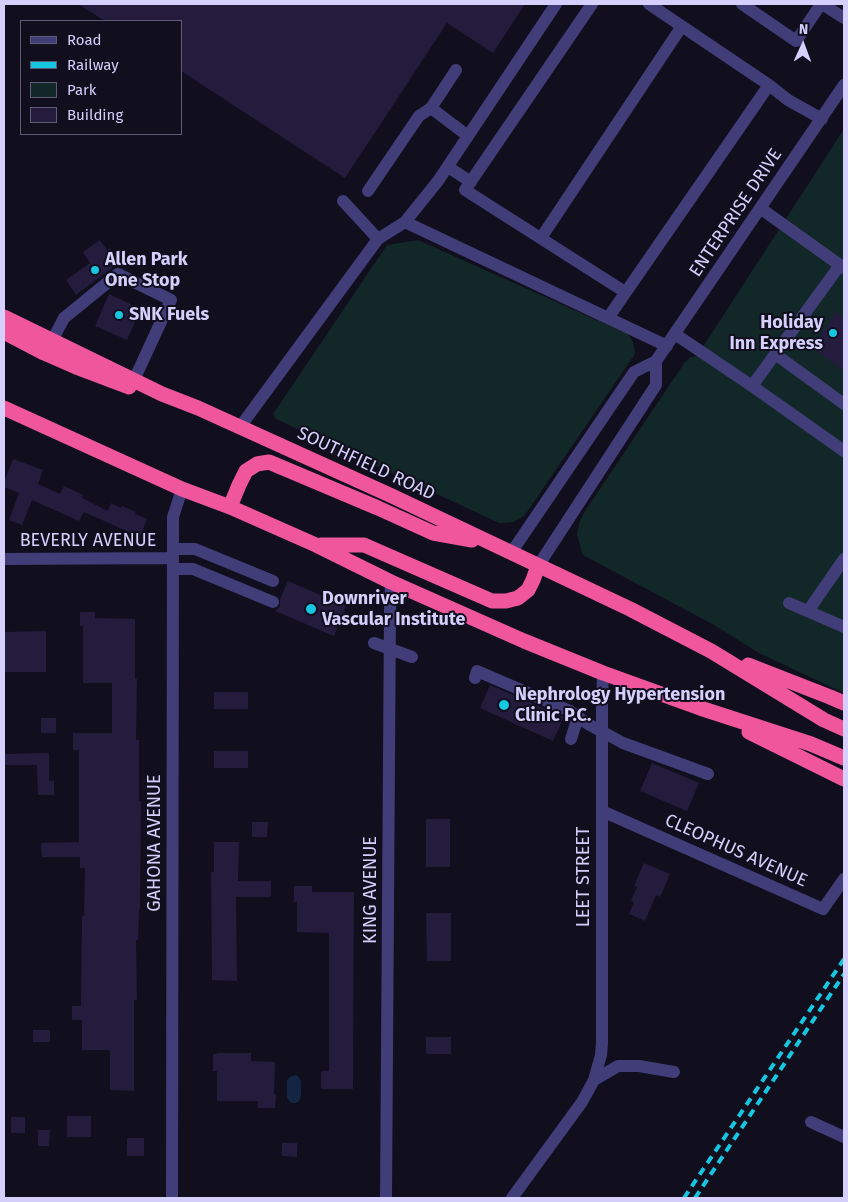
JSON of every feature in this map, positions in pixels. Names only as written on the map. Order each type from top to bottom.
[{"type":"highway","name":"SOUTHFIELD ROAD","points":[[4,317],[162,394],[198,408],[392,496],[630,609],[711,651],[824,720],[844,729]]},
{"type":"highway","points":[[4,332],[44,353],[92,374],[130,387],[162,394]]},
{"type":"highway","points":[[4,408],[182,489],[230,507],[316,545],[391,582],[524,641],[603,673],[700,708],[811,744],[844,758]]},
{"type":"highway","points":[[230,507],[246,471],[256,464],[269,462],[433,533],[490,543]]},
{"type":"highway","points":[[316,545],[364,545],[492,601],[506,601],[518,598],[528,590],[538,566]]},
{"type":"highway","name":"SOUTHFIELD ROAD","points":[[711,651],[830,696],[844,704]]},
{"type":"highway","points":[[700,708],[844,779]]},
{"type":"street","points":[[240,427],[378,239],[405,222],[438,181],[556,4]]},
{"type":"street","points":[[592,4],[465,190],[625,292]]},
{"type":"street","points":[[649,4],[769,85],[788,100],[822,118]]},
{"type":"street","points":[[742,4],[796,41],[822,4],[844,18]]},
{"type":"street","points":[[541,238],[682,26]]},
{"type":"street","points":[[368,191],[419,116],[430,108],[456,70]]},
{"type":"street","points":[[608,318],[769,85]]},
{"type":"street","name":"ENTERPRISE DRIVE","points":[[511,553],[634,372],[656,361],[667,346],[844,85]]},
{"type":"street","points":[[430,108],[468,136]]},
{"type":"street","points":[[448,167],[471,182]]},
{"type":"street","points":[[343,201],[378,239]]},
{"type":"street","points":[[752,386],[774,354],[842,267],[760,208]]},
{"type":"street","points":[[405,222],[667,346]]},
{"type":"street","points":[[52,340],[64,318],[118,274],[171,300],[134,380]]},
{"type":"street","points":[[675,334],[844,451]]},
{"type":"street","points":[[774,354],[844,404]]},
{"type":"street","points":[[538,566],[656,385],[656,361]]},
{"type":"street","name":"GAHONA AVENUE","points":[[172,1198],[173,517],[182,489]]},
{"type":"street","points":[[173,559],[194,549],[273,581]]},
{"type":"street","name":"BEVERLY AVENUE","points":[[4,559],[173,559]]},
{"type":"street","points":[[173,559],[273,602]]},
{"type":"street","points":[[808,612],[844,559]]},
{"type":"street","name":"KING AVENUE","points":[[386,1198],[391,582]]},
{"type":"street","points":[[789,603],[844,627]]},
{"type":"street","points":[[374,643],[412,657]]},
{"type":"street","points":[[474,678],[477,671],[570,712],[622,742],[708,774]]},
{"type":"street","name":"LEET STREET","points":[[512,1198],[582,1102],[594,1080],[601,1055],[603,673]]},
{"type":"street","points":[[571,738],[578,717]]},
{"type":"street","name":"CLEOPHUS AVENUE","points":[[602,811],[823,909],[844,879]]},
{"type":"street","points":[[594,1080],[618,1066],[639,1066],[674,1072]]},
{"type":"street","points":[[811,1122],[844,1137]]},
{"type":"green space","points":[[844,129],[844,693],[759,653],[714,625],[583,555],[577,535],[583,514],[685,362],[691,357],[697,356]]},
{"type":"green space","points":[[418,240],[628,334],[633,342],[635,354],[525,515],[514,522],[499,523],[276,419],[273,414],[387,245]]},
{"type":"water","points":[[295,1075],[301,1081],[301,1097],[296,1103],[292,1103],[287,1097],[287,1080]]},
{"type":"building","points":[[78,4],[525,4],[493,53],[447,23],[345,178],[182,72],[182,20],[103,20]]},
{"type":"building","name":"Allen Park One Stop","points":[[100,240],[107,250],[110,248],[120,262],[76,295],[66,280],[90,263],[83,252]]},
{"type":"building","points":[[109,294],[141,309],[127,340],[95,326]]},
{"type":"building","name":"Holiday Inn Express","points":[[836,312],[844,319],[844,371],[812,348]]},
{"type":"building","points":[[13,459],[43,470],[38,484],[60,494],[64,486],[83,495],[82,498],[108,511],[111,503],[136,512],[135,514],[147,519],[140,537],[84,512],[79,521],[32,500],[22,525],[9,520],[19,493],[4,487],[4,482]]},
{"type":"building","name":"Downriver Vascular Institute","points":[[288,581],[346,606],[334,636],[275,611],[280,606],[280,599]]},
{"type":"building","points":[[80,612],[95,612],[95,618],[135,619],[135,679],[137,679],[136,740],[139,740],[139,801],[141,801],[140,909],[138,940],[136,940],[137,1000],[134,1000],[134,1091],[110,1090],[110,1050],[82,1050],[82,1020],[72,1020],[72,1006],[81,1006],[82,916],[84,916],[85,868],[80,868],[80,857],[42,857],[41,843],[79,842],[79,750],[73,750],[73,733],[112,733],[112,683],[83,683],[83,626],[80,626]]},
{"type":"building","points":[[46,631],[46,672],[4,672],[4,632]]},
{"type":"building","points":[[490,685],[564,717],[553,741],[480,708]]},
{"type":"building","points":[[214,692],[248,692],[248,709],[214,709]]},
{"type":"building","points":[[41,718],[56,718],[56,733],[41,733]]},
{"type":"building","points":[[214,751],[248,751],[248,768],[214,768]]},
{"type":"building","points":[[49,753],[49,781],[54,781],[54,795],[38,795],[37,765],[4,765],[4,754]]},
{"type":"building","points":[[652,763],[699,783],[687,811],[640,791]]},
{"type":"building","points":[[426,819],[450,819],[450,867],[426,867]]},
{"type":"building","points":[[252,822],[268,822],[267,837],[252,837]]},
{"type":"building","points":[[214,842],[239,842],[238,881],[271,881],[271,897],[236,897],[237,981],[212,980],[211,872],[214,872]]},
{"type":"building","points":[[644,863],[670,874],[660,897],[656,895],[645,921],[629,914],[634,902],[631,901],[637,887],[634,886]]},
{"type":"building","points":[[294,886],[312,886],[312,892],[354,892],[353,1089],[321,1089],[321,1071],[329,1071],[329,933],[297,932],[297,902],[294,902]]},
{"type":"building","points":[[426,913],[451,913],[451,961],[427,961]]},
{"type":"building","points":[[33,1030],[50,1030],[50,1042],[33,1042]]},
{"type":"building","points":[[426,1037],[451,1037],[451,1054],[426,1054]]},
{"type":"building","points":[[251,1053],[251,1061],[275,1062],[275,1108],[258,1108],[258,1101],[217,1101],[217,1071],[213,1071],[213,1054]]},
{"type":"building","points":[[67,1116],[91,1116],[91,1137],[67,1137]]},
{"type":"building","points":[[11,1117],[25,1117],[25,1133],[11,1133]]},
{"type":"building","points":[[38,1130],[50,1130],[49,1146],[38,1146]]},
{"type":"building","points":[[127,1138],[144,1138],[144,1156],[127,1156]]},
{"type":"building","points":[[282,1143],[297,1143],[297,1157],[282,1156]]},
{"type":"railway","points":[[684,1198],[844,959]]},
{"type":"railway","points":[[695,1198],[844,974]]},
{"type":"place","name":"Allen Park One Stop","points":[[95,270]]},
{"type":"place","name":"SNK Fuels","points":[[119,315]]},
{"type":"place","name":"Holiday Inn Express","points":[[833,333]]},
{"type":"place","name":"Downriver Vascular Institute","points":[[311,609]]},
{"type":"place","name":"Nephrology Hypertension Clinic P.C.","points":[[504,705]]}]
